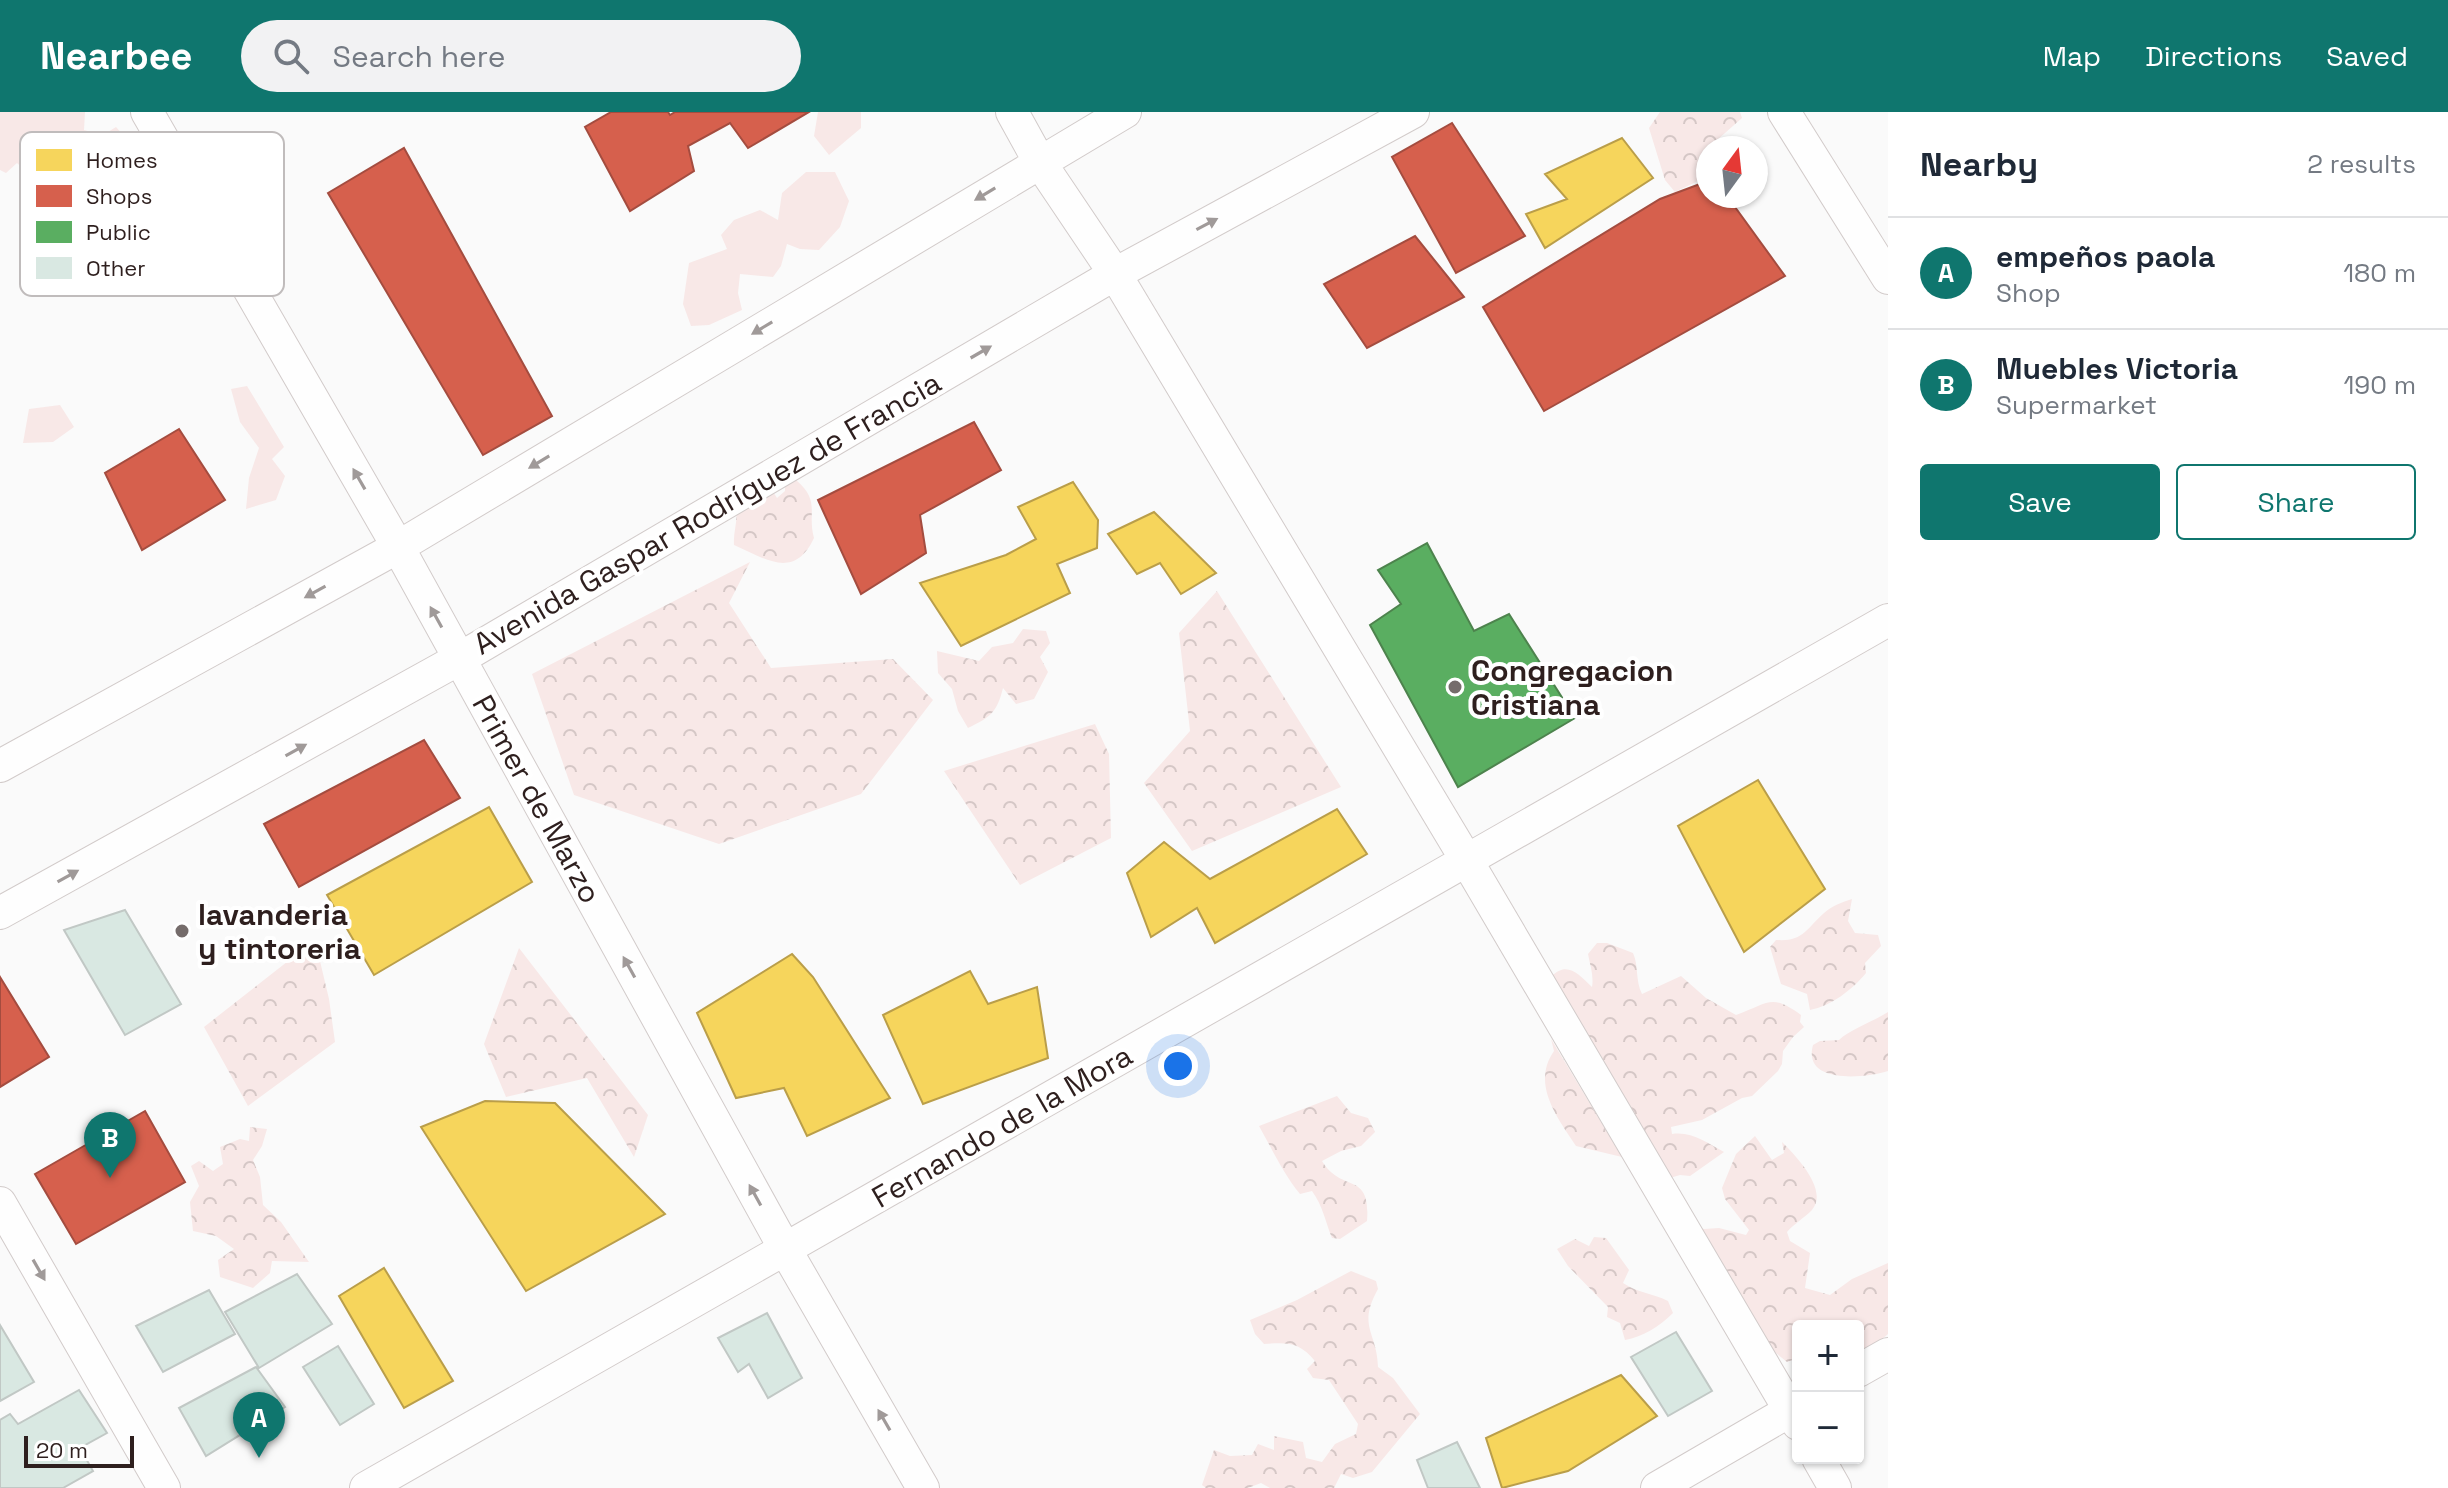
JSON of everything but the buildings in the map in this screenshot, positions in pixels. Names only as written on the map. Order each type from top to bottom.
[{"type":"street","name":"Primer de Marzo","points":[[147,112],[159,132]]},
{"type":"street","points":[[1012,112],[1039,161],[1115,274],[1792,1408]]},
{"type":"street","points":[[0,766],[398,547],[1125,112]]},
{"type":"street","name":"Avenida Gaspar Rodríguez de Francia","points":[[0,913],[459,659],[1115,274],[1413,112]]},
{"type":"street","points":[[1784,112],[1888,278]]},
{"type":"street","name":"Primer de Marzo","points":[[253,296],[398,547],[785,1249],[923,1488]]},
{"type":"street","name":"Fernando de la Mora","points":[[366,1488],[1888,620]]},
{"type":"street","points":[[0,1203],[164,1488]]},
{"type":"street","points":[[1864,1368],[1888,1354]]},
{"type":"street","points":[[1657,1488],[1792,1415]]},
{"type":"street","points":[[1821,1464],[1835,1488]]},
{"type":"green space","points":[[0,112],[85,112],[84,130],[92,132],[20,132],[20,166],[17,163],[6,173],[0,170]]},
{"type":"green space","points":[[818,112],[861,112],[861,128],[829,155],[814,136]]},
{"type":"green space","points":[[1660,112],[1740,112],[1742,118],[1722,136],[1696,136],[1696,182],[1675,192],[1665,180],[1649,128]]},
{"type":"green space","points":[[806,172],[835,172],[849,201],[840,227],[819,250],[800,249],[787,244],[781,266],[773,277],[740,274],[738,293],[742,310],[709,325],[691,326],[683,304],[689,263],[727,249],[721,235],[734,220],[760,210],[778,220],[782,193]]},
{"type":"green space","points":[[247,386],[284,447],[272,459],[285,476],[276,500],[246,509],[249,478],[259,448],[240,422],[231,389]]},
{"type":"green space","points":[[60,405],[74,427],[53,442],[23,443],[29,409]]},
{"type":"green space","points":[[785,479],[796,480],[808,494],[814,538],[806,551],[788,563],[767,560],[734,545],[736,509],[772,490],[777,498],[785,491]]},
{"type":"green space","points":[[750,562],[729,603],[771,668],[893,659],[933,700],[861,794],[719,844],[574,795],[532,674]]},
{"type":"green space","points":[[1217,591],[1341,787],[1192,851],[1144,783],[1190,731],[1179,633]]},
{"type":"green space","points":[[1023,629],[1046,631],[1050,643],[1040,657],[1048,672],[1034,699],[1016,704],[1003,688],[992,713],[968,728],[958,711],[952,689],[938,673],[937,651],[979,661],[992,647],[1013,643]]},
{"type":"green space","points":[[1095,724],[1109,754],[1111,838],[1020,885],[944,771]]},
{"type":"green space","points":[[1852,899],[1848,921],[1855,933],[1878,935],[1881,946],[1865,963],[1866,973],[1854,985],[1833,1001],[1810,1010],[1807,994],[1781,984],[1770,947],[1776,940],[1798,937],[1827,911]]},
{"type":"green space","points":[[315,940],[335,1042],[248,1106],[204,1027]]},
{"type":"green space","points":[[1597,943],[1607,943],[1633,953],[1642,994],[1681,976],[1706,998],[1736,1015],[1776,1002],[1801,1015],[1800,1022],[1804,1027],[1783,1051],[1778,1071],[1752,1096],[1742,1098],[1702,1120],[1671,1127],[1672,1134],[1693,1136],[1724,1152],[1690,1176],[1670,1178],[1550,978],[1561,970],[1572,970],[1592,987],[1588,954]]},
{"type":"green space","points":[[519,948],[648,1115],[634,1157],[587,1078],[506,1097],[484,1044]]},
{"type":"green space","points":[[1888,1012],[1888,1071],[1865,1076],[1838,1076],[1817,1067],[1812,1058],[1813,1045],[1820,1041],[1839,1040]]},
{"type":"green space","points":[[1551,1039],[1622,1157],[1576,1146],[1561,1124],[1546,1088],[1545,1076],[1554,1051]]},
{"type":"green space","points":[[1337,1096],[1351,1113],[1368,1118],[1375,1132],[1361,1146],[1341,1151],[1322,1161],[1338,1177],[1360,1188],[1367,1205],[1367,1221],[1340,1239],[1332,1238],[1312,1191],[1300,1194],[1294,1186],[1259,1126]]},
{"type":"green space","points":[[250,1127],[267,1129],[262,1146],[253,1160],[260,1177],[263,1205],[281,1222],[309,1262],[272,1261],[270,1273],[253,1288],[220,1277],[218,1260],[234,1249],[216,1236],[193,1231],[190,1202],[199,1186],[191,1166],[199,1161],[213,1171],[223,1164],[220,1147],[240,1139],[249,1141]]},
{"type":"green space","points":[[1755,1136],[1772,1160],[1784,1153],[1782,1142],[1814,1183],[1816,1202],[1812,1210],[1787,1232],[1790,1241],[1810,1253],[1805,1288],[1830,1295],[1852,1279],[1888,1263],[1888,1334],[1871,1349],[1864,1350],[1864,1320],[1792,1320],[1792,1360],[1787,1362],[1771,1349],[1697,1226],[1746,1235],[1749,1230],[1725,1199],[1722,1188],[1736,1154]]},
{"type":"green space","points":[[1594,1237],[1606,1238],[1629,1270],[1623,1283],[1668,1301],[1673,1313],[1651,1330],[1625,1340],[1620,1323],[1607,1317],[1608,1307],[1568,1266],[1557,1249],[1575,1239],[1589,1246]]},
{"type":"green space","points":[[1351,1271],[1376,1281],[1378,1289],[1369,1312],[1369,1321],[1378,1367],[1393,1378],[1420,1414],[1372,1472],[1353,1478],[1341,1474],[1334,1488],[1270,1488],[1261,1483],[1248,1488],[1206,1488],[1202,1485],[1214,1450],[1230,1456],[1252,1455],[1258,1444],[1274,1450],[1274,1436],[1303,1442],[1306,1458],[1322,1462],[1335,1444],[1356,1434],[1358,1424],[1329,1380],[1313,1378],[1307,1369],[1315,1361],[1304,1350],[1292,1345],[1264,1344],[1255,1334],[1250,1320],[1297,1300]]},
{"type":"place","name":"Congregacion Cristiana","points":[[1455,687]]},
{"type":"place","name":"lavanderia y tintoreria","points":[[182,931]]},
{"type":"place","name":"Muebles Victoria","points":[[110,1178]]},
{"type":"place","name":"empeños paola","points":[[259,1458]]}]
